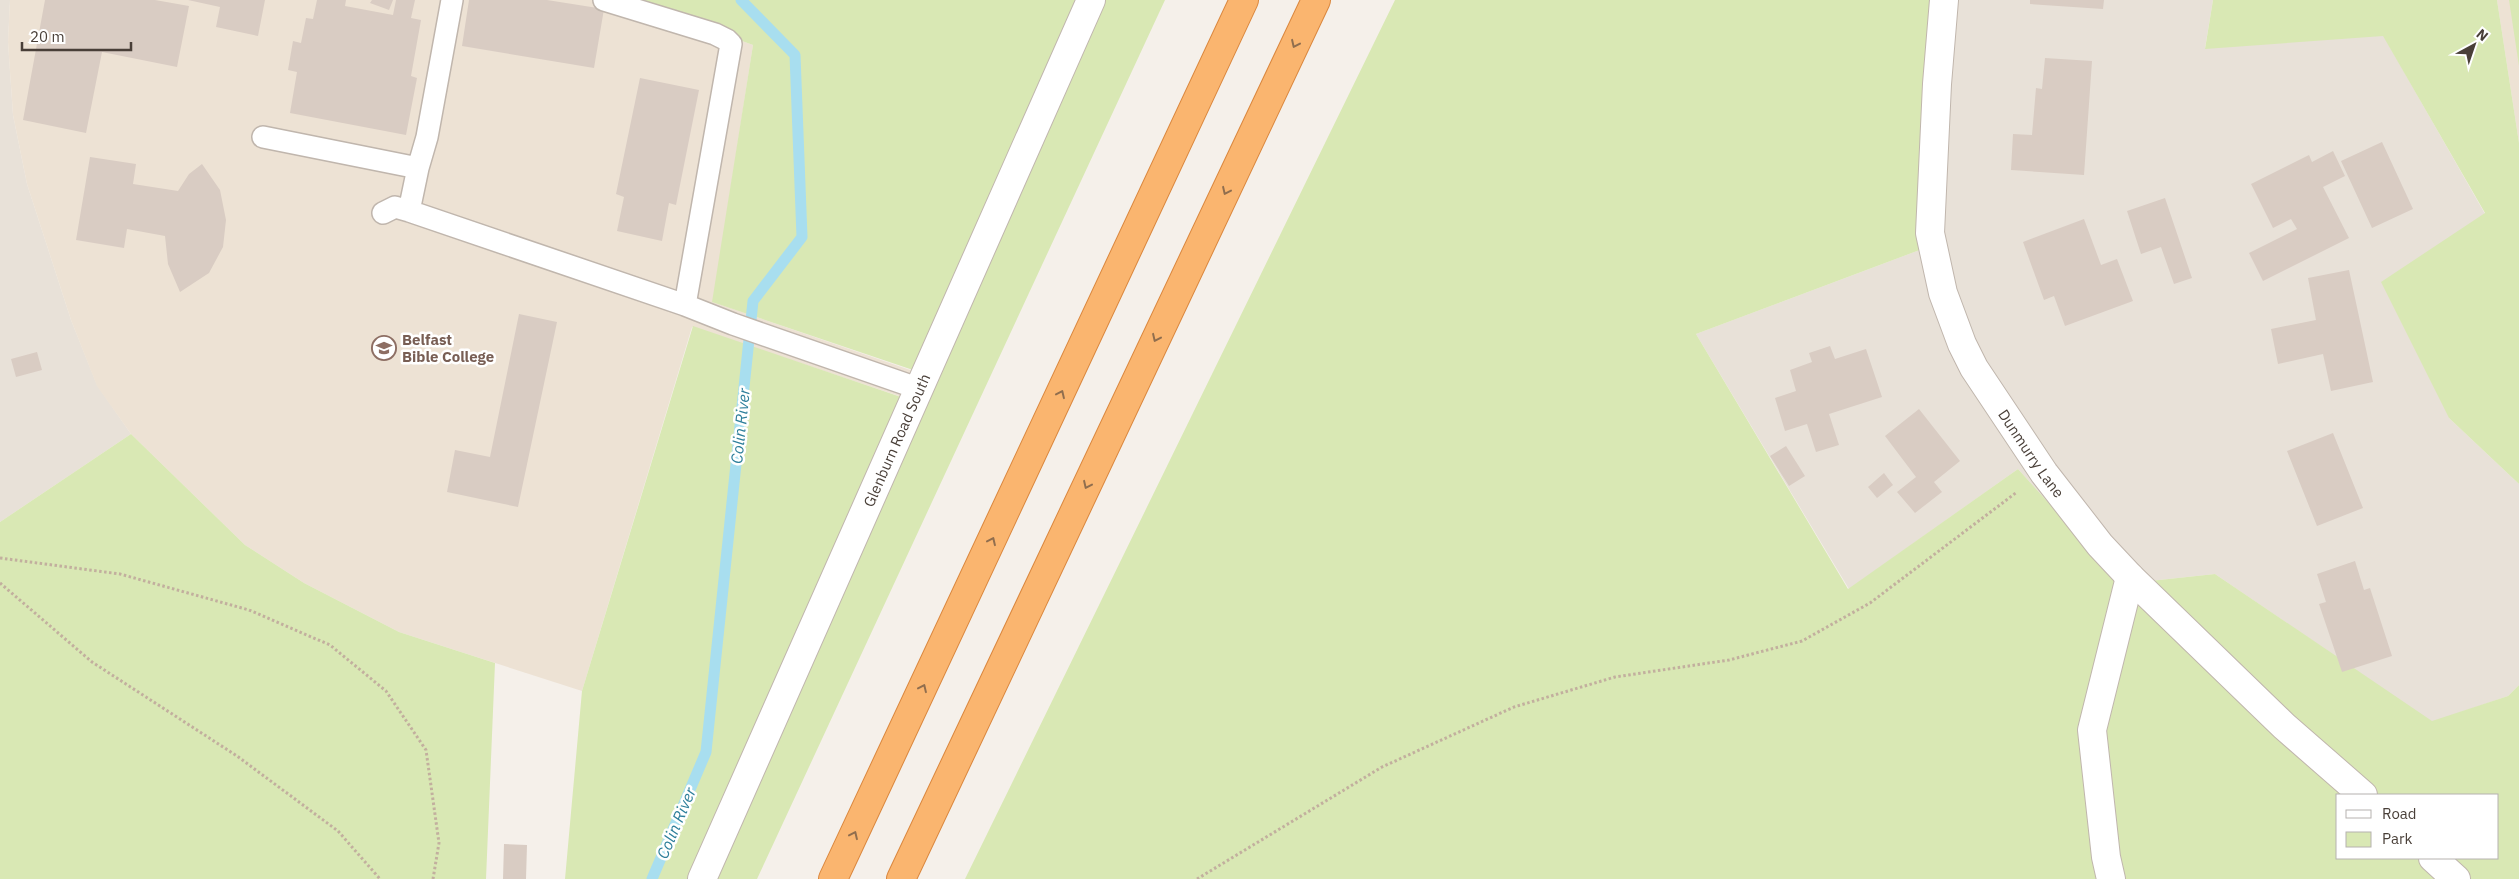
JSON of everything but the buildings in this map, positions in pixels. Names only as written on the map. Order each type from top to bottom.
[{"type":"highway","points":[[833,879],[1244,0]]},
{"type":"highway","points":[[902,879],[1316,0]]},
{"type":"street","name":"Glenburn Road South","points":[[702,879],[1091,0]]},
{"type":"street","name":"Dunmurry Lane","points":[[1944,0],[1936,84],[1930,233],[1943,293],[1962,344],[1974,368],[2044,473],[2100,545],[2284,726],[2362,794]]},
{"type":"street","points":[[2112,879],[2106,857],[2092,730],[2130,576]]},
{"type":"street","points":[[2434,859],[2456,879]]},
{"type":"lane","points":[[409,211],[427,137],[452,0]]},
{"type":"lane","points":[[604,0],[715,34],[731,44],[685,305]]},
{"type":"lane","points":[[263,136],[418,168]]},
{"type":"lane","points":[[383,213],[395,207],[409,211],[685,305],[733,324],[918,388]]},
{"type":"path","points":[[1197,879],[1382,767],[1514,707],[1615,677],[1729,660],[1802,641],[1870,603],[2044,473]]},
{"type":"path","points":[[0,558],[120,574],[249,610],[330,645],[386,691],[426,750],[439,843],[433,879]]},
{"type":"path","points":[[0,583],[92,662],[236,756],[338,831],[380,879]]},
{"type":"shaded area","points":[[0,0],[10,0],[8,42],[13,115],[27,184],[71,320],[97,385],[131,434],[0,522]]},
{"type":"shaded area","name":"Belfast Bible College","points":[[10,0],[630,0],[753,45],[713,302],[913,371],[902,397],[692,327],[582,691],[399,632],[304,583],[245,545],[131,434],[97,386],[71,320],[27,184],[13,115],[8,42]]},
{"type":"shaded area","points":[[1944,0],[2213,0],[2205,48],[2383,35],[2485,214],[2449,418],[2519,484],[2519,685],[2508,696],[2432,722],[2215,574],[2122,584],[2018,469],[1849,589],[1696,334],[1933,245]]},
{"type":"shaded area","points":[[2497,0],[2519,0],[2519,143]]},
{"type":"green space","points":[[630,0],[1165,0],[757,879],[565,879],[582,691],[693,326],[901,397],[913,370],[712,302],[753,45]]},
{"type":"green space","points":[[1395,0],[1944,0],[1933,245],[1696,334],[1848,589],[2018,469],[2122,584],[2215,574],[2432,721],[2508,696],[2519,685],[2519,879],[965,879]]},
{"type":"green space","points":[[2213,0],[2497,0],[2519,143],[2519,484],[2449,418],[2381,282],[2485,213],[2383,36],[2205,49]]},
{"type":"green space","points":[[2509,0],[2519,0],[2519,66]]},
{"type":"green space","points":[[131,434],[245,545],[304,583],[399,632],[495,663],[486,879],[0,879],[0,522]]},
{"type":"waterway","name":"Colin River","points":[[652,879],[706,752],[753,301],[802,237],[795,55],[741,0]]},
{"type":"place","name":"Belfast Bible College","points":[[384,348]]}]
